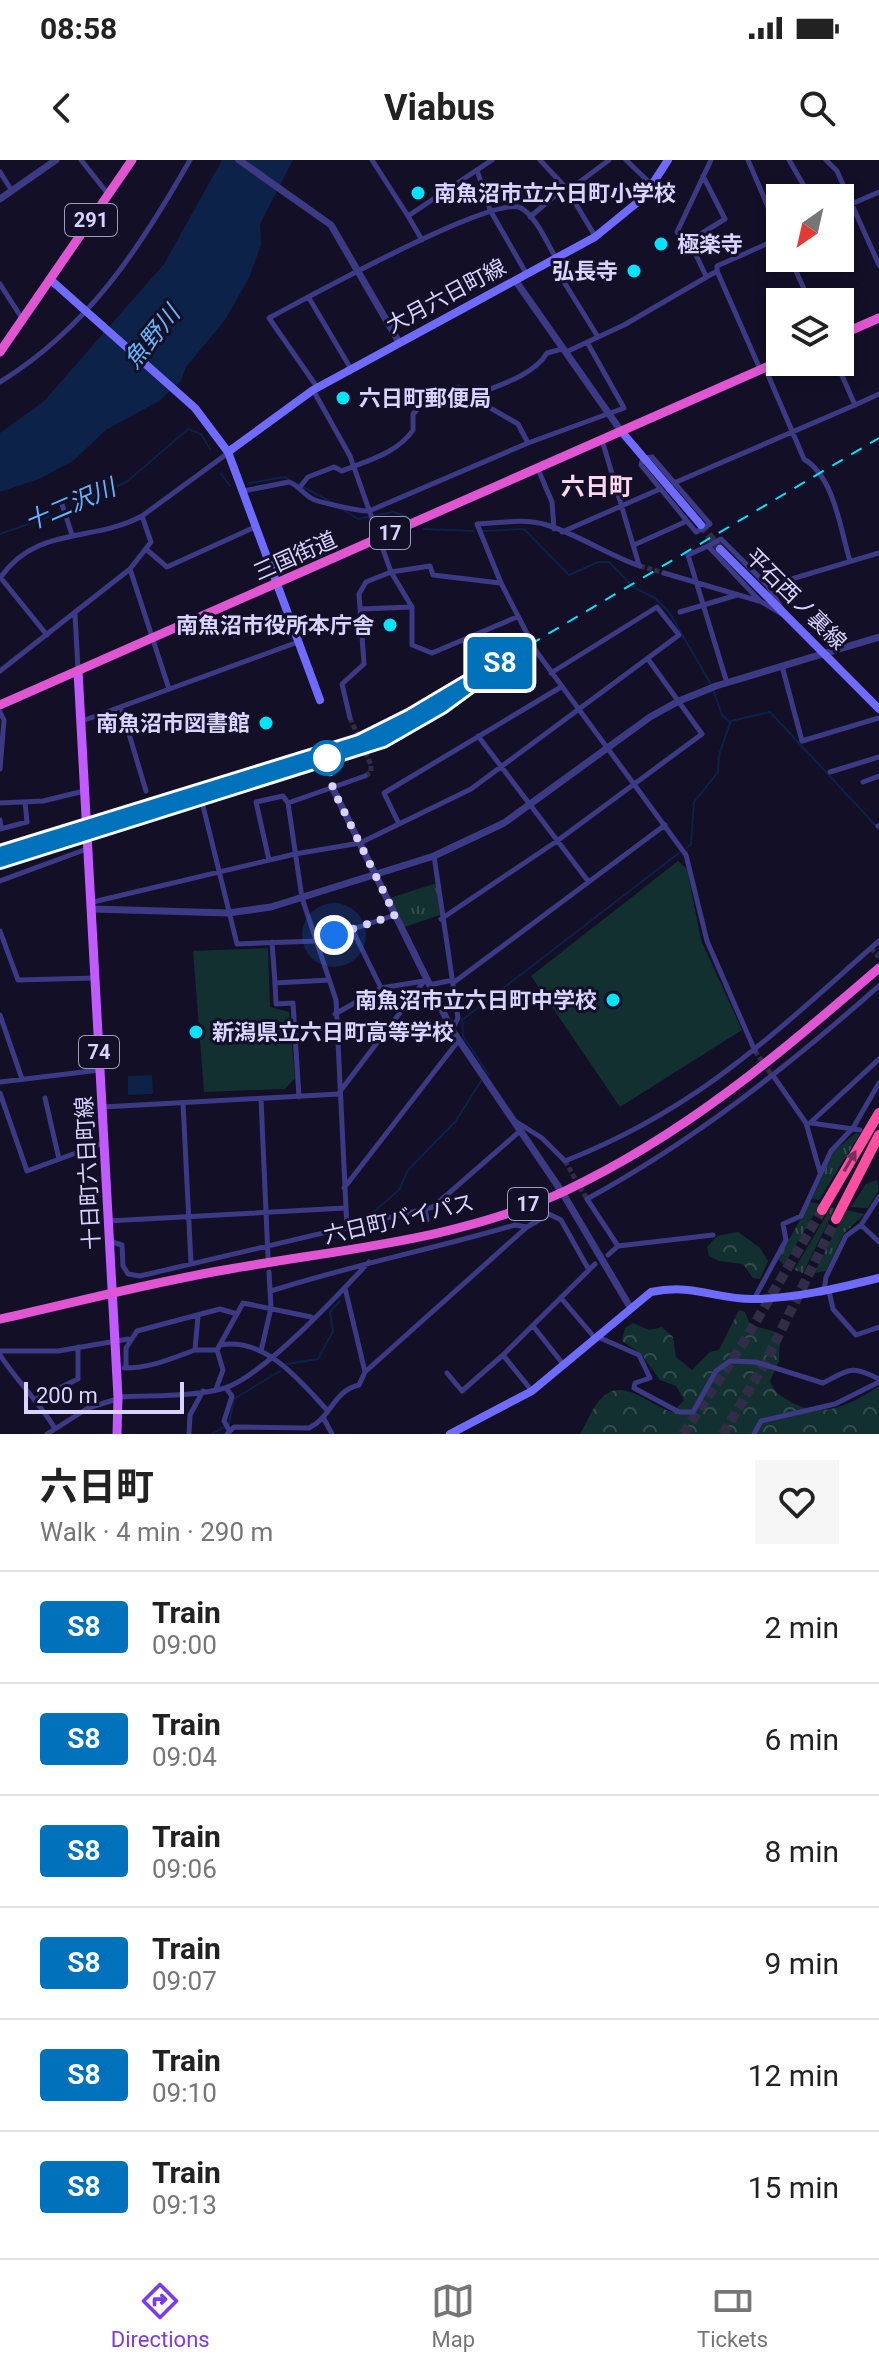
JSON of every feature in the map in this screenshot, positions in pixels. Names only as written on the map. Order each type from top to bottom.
[{"type":"highway","name":"291","points":[[0,352],[52,281],[132,160]]},
{"type":"highway","points":[[854,329],[879,318]]},
{"type":"highway","name":"三国街道","points":[[0,705],[766,368]]},
{"type":"highway","name":"六日町バイパス","points":[[0,1319],[112,1292],[411,1239],[562,1192],[619,1163],[702,1113],[770,1062],[879,968]]},
{"type":"highway","points":[[822,1210],[879,1113]]},
{"type":"highway","points":[[836,1219],[879,1135]]},
{"type":"main road","name":"大月六日町線","points":[[228,452],[315,388],[595,237],[653,185],[666,161]]},
{"type":"main road","points":[[52,281],[191,405],[228,452],[320,700]]},
{"type":"main road","points":[[621,431],[701,525]]},
{"type":"main road","name":"平石西ノ裏線","points":[[720,549],[879,709]]},
{"type":"main road","name":"十日町六日町線","points":[[78,671],[114,1340],[121,1368],[117,1434]]},
{"type":"main road","points":[[450,1434],[532,1391],[651,1292],[673,1287],[754,1299],[826,1292],[879,1278]]},
{"type":"street","points":[[0,199],[56,160]]},
{"type":"street","points":[[81,160],[108,195]]},
{"type":"street","points":[[0,382],[54,345],[88,313],[125,267],[190,160]]},
{"type":"street","points":[[239,160],[331,225],[399,342]]},
{"type":"street","points":[[372,160],[422,240]]},
{"type":"street","points":[[408,216],[492,160]]},
{"type":"street","points":[[540,160],[567,189],[595,237]]},
{"type":"street","points":[[530,217],[609,160]]},
{"type":"street","points":[[626,160],[653,185]]},
{"type":"street","points":[[706,276],[677,232],[711,160]]},
{"type":"street","points":[[748,160],[766,203]]},
{"type":"street","points":[[789,160],[803,184]]},
{"type":"street","points":[[826,160],[837,171],[843,184]]},
{"type":"street","points":[[477,170],[490,210],[527,274]]},
{"type":"street","points":[[0,172],[12,191]]},
{"type":"street","points":[[686,243],[725,219],[703,176]]},
{"type":"street","points":[[854,204],[879,192]]},
{"type":"street","points":[[517,617],[432,653],[412,645],[412,607],[391,572],[354,466],[291,347],[267,320],[422,240],[505,206],[521,208],[530,217],[598,337]]},
{"type":"street","points":[[854,206],[879,265]]},
{"type":"street","points":[[766,243],[717,266],[717,271],[804,459],[815,465],[827,486],[850,561]]},
{"type":"street","points":[[301,485],[334,467],[342,471],[374,459],[407,438],[413,430],[413,414],[423,403],[459,387],[477,394],[517,377],[542,361],[547,353],[587,342],[624,325],[717,271]]},
{"type":"street","points":[[515,280],[621,431]]},
{"type":"street","points":[[0,284],[24,321]]},
{"type":"street","points":[[309,298],[351,369]]},
{"type":"street","points":[[243,491],[289,482],[301,485],[313,500],[370,512],[528,443],[624,408],[587,342]]},
{"type":"street","points":[[842,376],[855,405]]},
{"type":"street","points":[[477,394],[480,402],[518,424],[528,443]]},
{"type":"street","points":[[674,483],[879,394]]},
{"type":"street","points":[[602,440],[640,566],[603,553],[554,529],[519,521],[477,524],[517,617],[551,673],[686,855],[707,941],[755,1051]]},
{"type":"street","points":[[47,635],[0,578],[17,555],[72,535],[115,528],[142,516],[228,452]]},
{"type":"street","points":[[652,457],[674,483],[710,524],[696,532],[641,465],[643,458],[652,457]]},
{"type":"street","points":[[538,468],[552,502],[554,529]]},
{"type":"street","points":[[562,532],[660,489]]},
{"type":"street","points":[[62,504],[72,535]]},
{"type":"street","points":[[0,671],[130,569],[151,542],[142,516]]},
{"type":"street","points":[[634,545],[687,521]]},
{"type":"street","points":[[147,550],[167,567],[256,527]]},
{"type":"street","points":[[727,683],[688,555],[721,539],[768,586],[787,617]]},
{"type":"street","points":[[708,546],[760,601],[773,612],[787,617]]},
{"type":"street","points":[[768,586],[879,553]]},
{"type":"street","points":[[350,718],[342,684],[364,664],[359,594],[366,582],[391,572],[430,566],[433,575],[501,583]]},
{"type":"street","points":[[130,569],[169,689]]},
{"type":"street","points":[[664,573],[760,601]]},
{"type":"street","points":[[680,612],[738,595]]},
{"type":"street","points":[[360,609],[412,607]]},
{"type":"street","points":[[93,906],[269,860],[360,843],[471,789],[679,635],[657,607],[551,673]]},
{"type":"street","points":[[75,614],[78,671]]},
{"type":"street","points":[[93,906],[228,913],[302,898],[434,856],[504,823],[679,701],[716,686],[879,637]]},
{"type":"street","points":[[81,722],[298,642]]},
{"type":"street","points":[[441,919],[557,841],[702,734],[648,659]]},
{"type":"street","points":[[782,666],[802,741],[879,718]]},
{"type":"street","points":[[399,824],[384,793],[561,687]]},
{"type":"street","points":[[121,707],[146,791]]},
{"type":"street","points":[[0,712],[4,720],[0,769]]},
{"type":"street","points":[[478,736],[588,881]]},
{"type":"street","points":[[830,772],[879,757]]},
{"type":"street","points":[[288,803],[365,776]]},
{"type":"street","points":[[863,782],[879,776]]},
{"type":"street","points":[[333,789],[452,1030],[562,1192],[630,1307]]},
{"type":"street","points":[[0,803],[25,802],[85,791]]},
{"type":"street","points":[[269,860],[256,802],[283,796],[288,803],[302,898],[329,980],[335,1014],[347,1229]]},
{"type":"street","points":[[0,820],[0,828],[27,822],[25,802]]},
{"type":"street","points":[[203,806],[237,944],[317,941],[395,915]]},
{"type":"street","points":[[335,1014],[381,988],[453,981],[665,825]]},
{"type":"street","points":[[0,881],[84,850],[89,851]]},
{"type":"street","points":[[434,856],[458,1018],[452,1030]]},
{"type":"street","points":[[352,929],[381,988]]},
{"type":"street","points":[[0,931],[18,980],[95,978]]},
{"type":"street","points":[[514,1121],[542,1138],[565,1161],[614,1142],[674,1110],[755,1051],[879,941]]},
{"type":"street","points":[[272,942],[276,1004],[293,1003],[299,1097]]},
{"type":"street","points":[[0,957],[8,954]]},
{"type":"street","points":[[275,983],[329,980]]},
{"type":"street","points":[[102,1107],[338,1094],[427,983]]},
{"type":"street","points":[[618,1246],[587,1199],[715,1122],[774,1077],[879,986]]},
{"type":"street","points":[[0,1015],[22,1079]]},
{"type":"street","points":[[344,1188],[459,1040]]},
{"type":"street","points":[[808,1123],[879,1059]]},
{"type":"street","points":[[0,1082],[100,1070]]},
{"type":"street","points":[[774,1077],[808,1123],[820,1173]]},
{"type":"street","points":[[754,1299],[786,1240],[783,1224],[801,1216],[831,1151],[857,1129],[879,1083]]},
{"type":"street","points":[[0,1093],[27,1171],[104,1143]]},
{"type":"street","points":[[45,1098],[59,1159]]},
{"type":"street","points":[[261,1099],[268,1257]]},
{"type":"street","points":[[183,1103],[191,1263]]},
{"type":"street","points":[[808,1123],[857,1129]]},
{"type":"street","points":[[109,1241],[122,1245],[123,1266],[128,1274],[140,1276],[433,1207],[521,1130]]},
{"type":"street","points":[[879,1197],[861,1225],[846,1236],[826,1277],[826,1292],[833,1309],[856,1335],[879,1327]]},
{"type":"street","points":[[108,1221],[345,1208]]},
{"type":"street","points":[[425,1209],[427,1220]]},
{"type":"street","points":[[225,1388],[232,1396],[224,1421],[228,1432],[239,1427],[289,1431],[309,1428],[324,1419],[344,1391],[359,1385],[365,1372],[527,1227],[549,1214],[557,1215],[589,1270]]},
{"type":"street","points":[[271,1291],[369,1262],[435,1249],[515,1225],[527,1227]]},
{"type":"street","points":[[861,1225],[879,1242]]},
{"type":"street","points":[[608,1255],[618,1246],[713,1235]]},
{"type":"street","points":[[431,1237],[435,1249]]},
{"type":"street","points":[[47,1434],[88,1408],[118,1398],[225,1388],[274,1356],[369,1262]]},
{"type":"street","points":[[447,1373],[462,1391],[595,1264]]},
{"type":"street","points":[[261,1351],[271,1308],[269,1272]]},
{"type":"street","points":[[345,1288],[365,1372]]},
{"type":"street","points":[[561,1298],[596,1337],[639,1355],[650,1378],[635,1383],[634,1388],[679,1412],[693,1412],[716,1371],[730,1361],[756,1362],[823,1383],[851,1369],[864,1370],[879,1381],[835,1404],[761,1421],[754,1434]]},
{"type":"street","points":[[216,1389],[223,1370],[219,1348],[243,1303],[312,1318]]},
{"type":"street","points":[[237,1314],[220,1309],[137,1331],[128,1339],[121,1368],[152,1367],[166,1357],[235,1343],[274,1356],[328,1411]]},
{"type":"street","points":[[195,1350],[198,1316]]},
{"type":"street","points":[[533,1326],[564,1365]]},
{"type":"street","points":[[54,1427],[36,1399],[21,1387],[0,1353],[78,1347],[128,1339]]},
{"type":"street","points":[[36,1399],[78,1379],[78,1347]]},
{"type":"street","points":[[503,1355],[532,1391]]},
{"type":"street","points":[[189,1434],[190,1415],[203,1391]]},
{"type":"street","points":[[324,1419],[332,1434]]},
{"type":"green space","name":"南魚沼市立六日町中学校","points":[[678,861],[687,869],[701,940],[742,1030],[620,1107],[531,976]]},
{"type":"green space","points":[[437,883],[440,915],[401,928],[387,899]]},
{"type":"green space","points":[[268,948],[270,1007],[289,1012],[295,1078],[285,1089],[204,1092],[193,951]]},
{"type":"green space","points":[[856,1133],[860,1134],[819,1200],[812,1199],[833,1152]]},
{"type":"green space","points":[[877,1180],[879,1190],[868,1208],[851,1207],[866,1184]]},
{"type":"green space","points":[[810,1202],[820,1204],[784,1265],[778,1259]]},
{"type":"green space","points":[[831,1207],[835,1208],[803,1273],[794,1270]]},
{"type":"green space","points":[[846,1210],[865,1214],[844,1233],[826,1271],[814,1273]]},
{"type":"green space","points":[[738,1232],[760,1248],[768,1261],[760,1279],[753,1278],[743,1264],[719,1261],[709,1256],[707,1247],[717,1236]]},
{"type":"green space","points":[[739,1310],[745,1312],[750,1325],[773,1331],[780,1337],[779,1361],[770,1381],[778,1394],[799,1406],[822,1410],[857,1400],[879,1386],[879,1434],[580,1434],[599,1401],[616,1390],[635,1394],[673,1412],[684,1400],[676,1386],[660,1380],[641,1354],[622,1341],[625,1328],[633,1323],[649,1330],[662,1327],[673,1337],[676,1357],[692,1370],[710,1352],[719,1350]]},
{"type":"water","name":"魚野川","points":[[222,160],[293,160],[260,224],[261,245],[249,278],[225,320],[186,367],[181,381],[159,401],[106,430],[73,461],[39,479],[0,492],[0,433],[44,401],[164,264]]},
{"type":"water","points":[[152,1075],[153,1094],[128,1095],[128,1076]]},
{"type":"waterway","name":"十二沢川","points":[[68,510],[128,481],[188,429],[201,434],[210,449]]},
{"type":"waterway","name":"十二沢川","points":[[221,474],[230,486]]},
{"type":"waterway","name":"十二沢川","points":[[249,483],[284,477],[335,504]]},
{"type":"waterway","name":"十二沢川","points":[[340,508],[358,519],[393,512],[406,516]]},
{"type":"waterway","name":"十二沢川","points":[[0,534],[62,512]]},
{"type":"waterway","name":"十二沢川","points":[[424,529],[473,531]]},
{"type":"waterway","name":"十二沢川","points":[[483,531],[524,529],[569,575],[598,562],[609,562],[633,587],[655,598],[669,612],[712,686]]},
{"type":"waterway","name":"十二沢川","points":[[714,692],[722,715],[730,722]]},
{"type":"waterway","name":"十二沢川","points":[[731,721],[770,712],[879,829]]},
{"type":"waterway","points":[[687,848],[691,844],[694,802],[718,772],[719,755],[730,723]]},
{"type":"waterway","points":[[489,1075],[463,1036],[462,1020],[679,853]]},
{"type":"waterway","points":[[369,1216],[399,1190],[408,1170],[455,1122],[481,1081]]},
{"type":"waterway","points":[[287,1364],[318,1359],[333,1331],[330,1312],[340,1301]]},
{"type":"waterway","points":[[212,1434],[229,1424],[234,1399],[280,1371]]},
{"type":"tunnel","points":[[701,525],[720,549]]},
{"type":"tunnel","points":[[640,566],[664,573]]},
{"type":"tunnel","points":[[350,718],[371,765],[371,772],[365,776]]},
{"type":"tunnel","points":[[871,948],[879,957]]},
{"type":"tunnel","points":[[755,1051],[773,1077]]},
{"type":"tunnel","points":[[565,1161],[587,1199]]},
{"type":"tunnel","points":[[683,1434],[742,1345],[822,1210]]},
{"type":"tunnel","points":[[723,1434],[765,1363],[836,1219]]},
{"type":"railway","points":[[0,853],[340,749],[389,728],[879,438]]},
{"type":"train","name":"S8","points":[[0,853],[359,742],[411,716],[502,662],[442,706],[383,740],[0,861]]},
{"type":"place","name":"南魚沼市立六日町小学校","points":[[418,193]]},
{"type":"place","name":"極楽寺","points":[[661,244]]},
{"type":"place","name":"弘長寺","points":[[634,271]]},
{"type":"place","name":"六日町郵便局","points":[[343,398]]},
{"type":"place","name":"南魚沼市役所本庁舎","points":[[390,625]]},
{"type":"place","name":"南魚沼市図書館","points":[[266,723]]},
{"type":"place","name":"南魚沼市立六日町中学校","points":[[613,1000]]},
{"type":"place","name":"新潟県立六日町高等学校","points":[[196,1032]]},
{"type":"district","name":"六日町","points":[[597,487]]},
{"type":"route","points":[[327,758],[333,789],[395,915],[334,935]]}]
